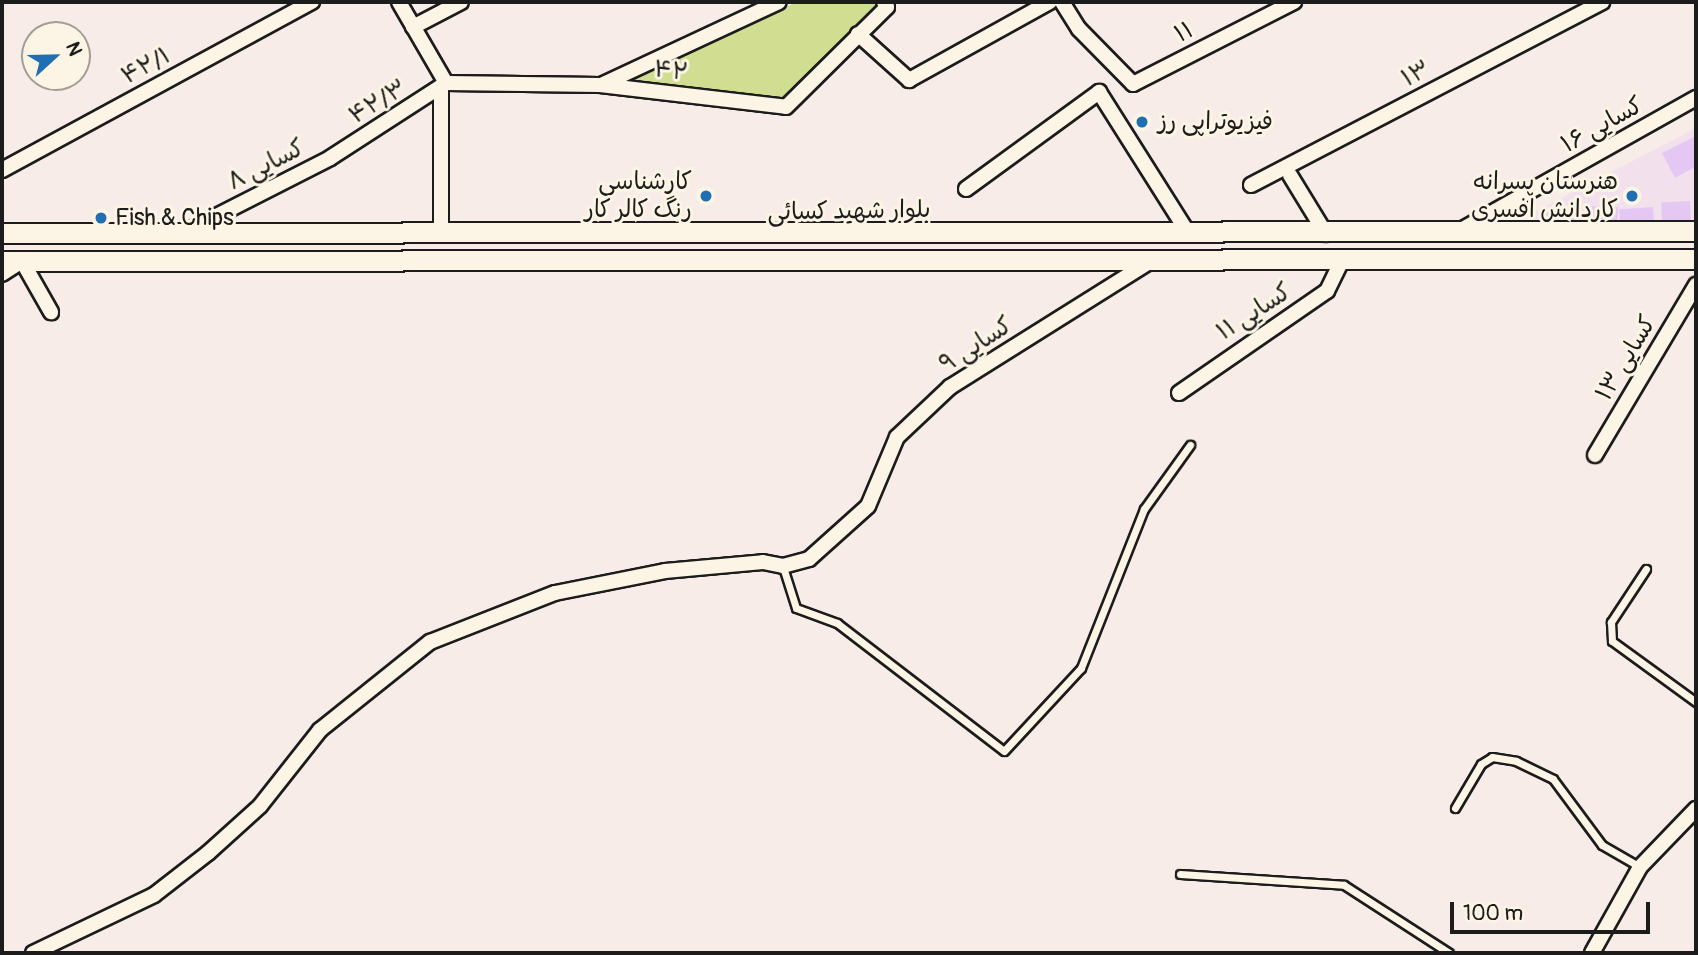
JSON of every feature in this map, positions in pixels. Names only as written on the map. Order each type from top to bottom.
[{"type":"main road","name":"بلوار شهید کسائی","points":[[2,233],[734,237],[1696,231]]},
{"type":"main road","points":[[1665,232],[1665,259]]},
{"type":"main road","points":[[733,260],[734,237]]},
{"type":"main road","name":"بلوار شهید کسائی","points":[[2,261],[1696,259]]},
{"type":"street","name":"۴۲/۱","points":[[2,170],[312,2]]},
{"type":"street","points":[[399,2],[444,87],[440,133],[441,234]]},
{"type":"street","points":[[413,27],[461,2]]},
{"type":"street","name":"۴۲","points":[[600,85],[779,2]]},
{"type":"street","name":"۴۲","points":[[600,85],[786,107],[887,7],[884,2]]},
{"type":"street","points":[[858,34],[909,80],[1050,2]]},
{"type":"street","name":"۱۱","points":[[1062,2],[1079,29],[1133,84],[1294,2]]},
{"type":"street","name":"۱۳","points":[[1251,185],[1602,2]]},
{"type":"street","points":[[444,87],[600,85]]},
{"type":"street","name":"۴۲/۳","points":[[330,158],[444,87]]},
{"type":"street","points":[[966,189],[1099,92],[1188,233]]},
{"type":"street","name":"۱۶ کسایی","points":[[1456,233],[1696,98]]},
{"type":"street","name":"۸ کسایی","points":[[185,232],[330,158]]},
{"type":"street","points":[[1290,175],[1326,234]]},
{"type":"street","name":"۱۱ کسایی","points":[[1179,393],[1327,291],[1342,260]]},
{"type":"street","points":[[2,274],[22,261],[51,312]]},
{"type":"street","name":"۹ کسایی","points":[[783,566],[809,559],[867,506],[897,437],[950,387],[1151,261]]},
{"type":"street","name":"۱۳ کسایی","points":[[1595,455],[1696,285]]},
{"type":"street","points":[[33,953],[154,895],[208,853],[260,806],[320,730],[430,642],[555,593],[665,571],[763,562],[783,566]]},
{"type":"street","points":[[1592,953],[1640,867],[1696,809]]},
{"type":"lane","points":[[783,566],[796,608],[837,623],[1003,751],[1081,667],[1144,509],[1190,445]]},
{"type":"lane","points":[[1646,569],[1611,622],[1612,640],[1696,702]]},
{"type":"lane","points":[[1455,808],[1481,764],[1492,757],[1517,761],[1553,779],[1602,845],[1640,867]]},
{"type":"lane","points":[[1180,874],[1344,884],[1449,953]]},
{"type":"shaded area","name":"هنرستان پسرانه کاردانش افسری","points":[[1696,128],[1696,224],[1534,224],[1529,215]]},
{"type":"green space","points":[[797,2],[879,4],[783,101],[631,81]]},
{"type":"building","points":[[1696,136],[1696,176],[1693,168],[1675,178],[1662,153]]},
{"type":"building","points":[[1690,201],[1691,220],[1662,221],[1661,203]]},
{"type":"building","points":[[1589,206],[1618,207],[1617,225],[1588,224]]},
{"type":"building","points":[[1653,207],[1654,223],[1620,225],[1619,209]]},
{"type":"building","points":[[1542,212],[1586,212],[1586,225],[1542,225]]},
{"type":"place","name":"فیزیوتراپی رز","points":[[1142,122]]},
{"type":"place","name":"کارشناسی رنگ کالر کار","points":[[706,196]]},
{"type":"place","name":"هنرستان پسرانه کاردانش افسری","points":[[1632,196]]},
{"type":"place","name":"Fish & Chips","points":[[101,218]]}]
